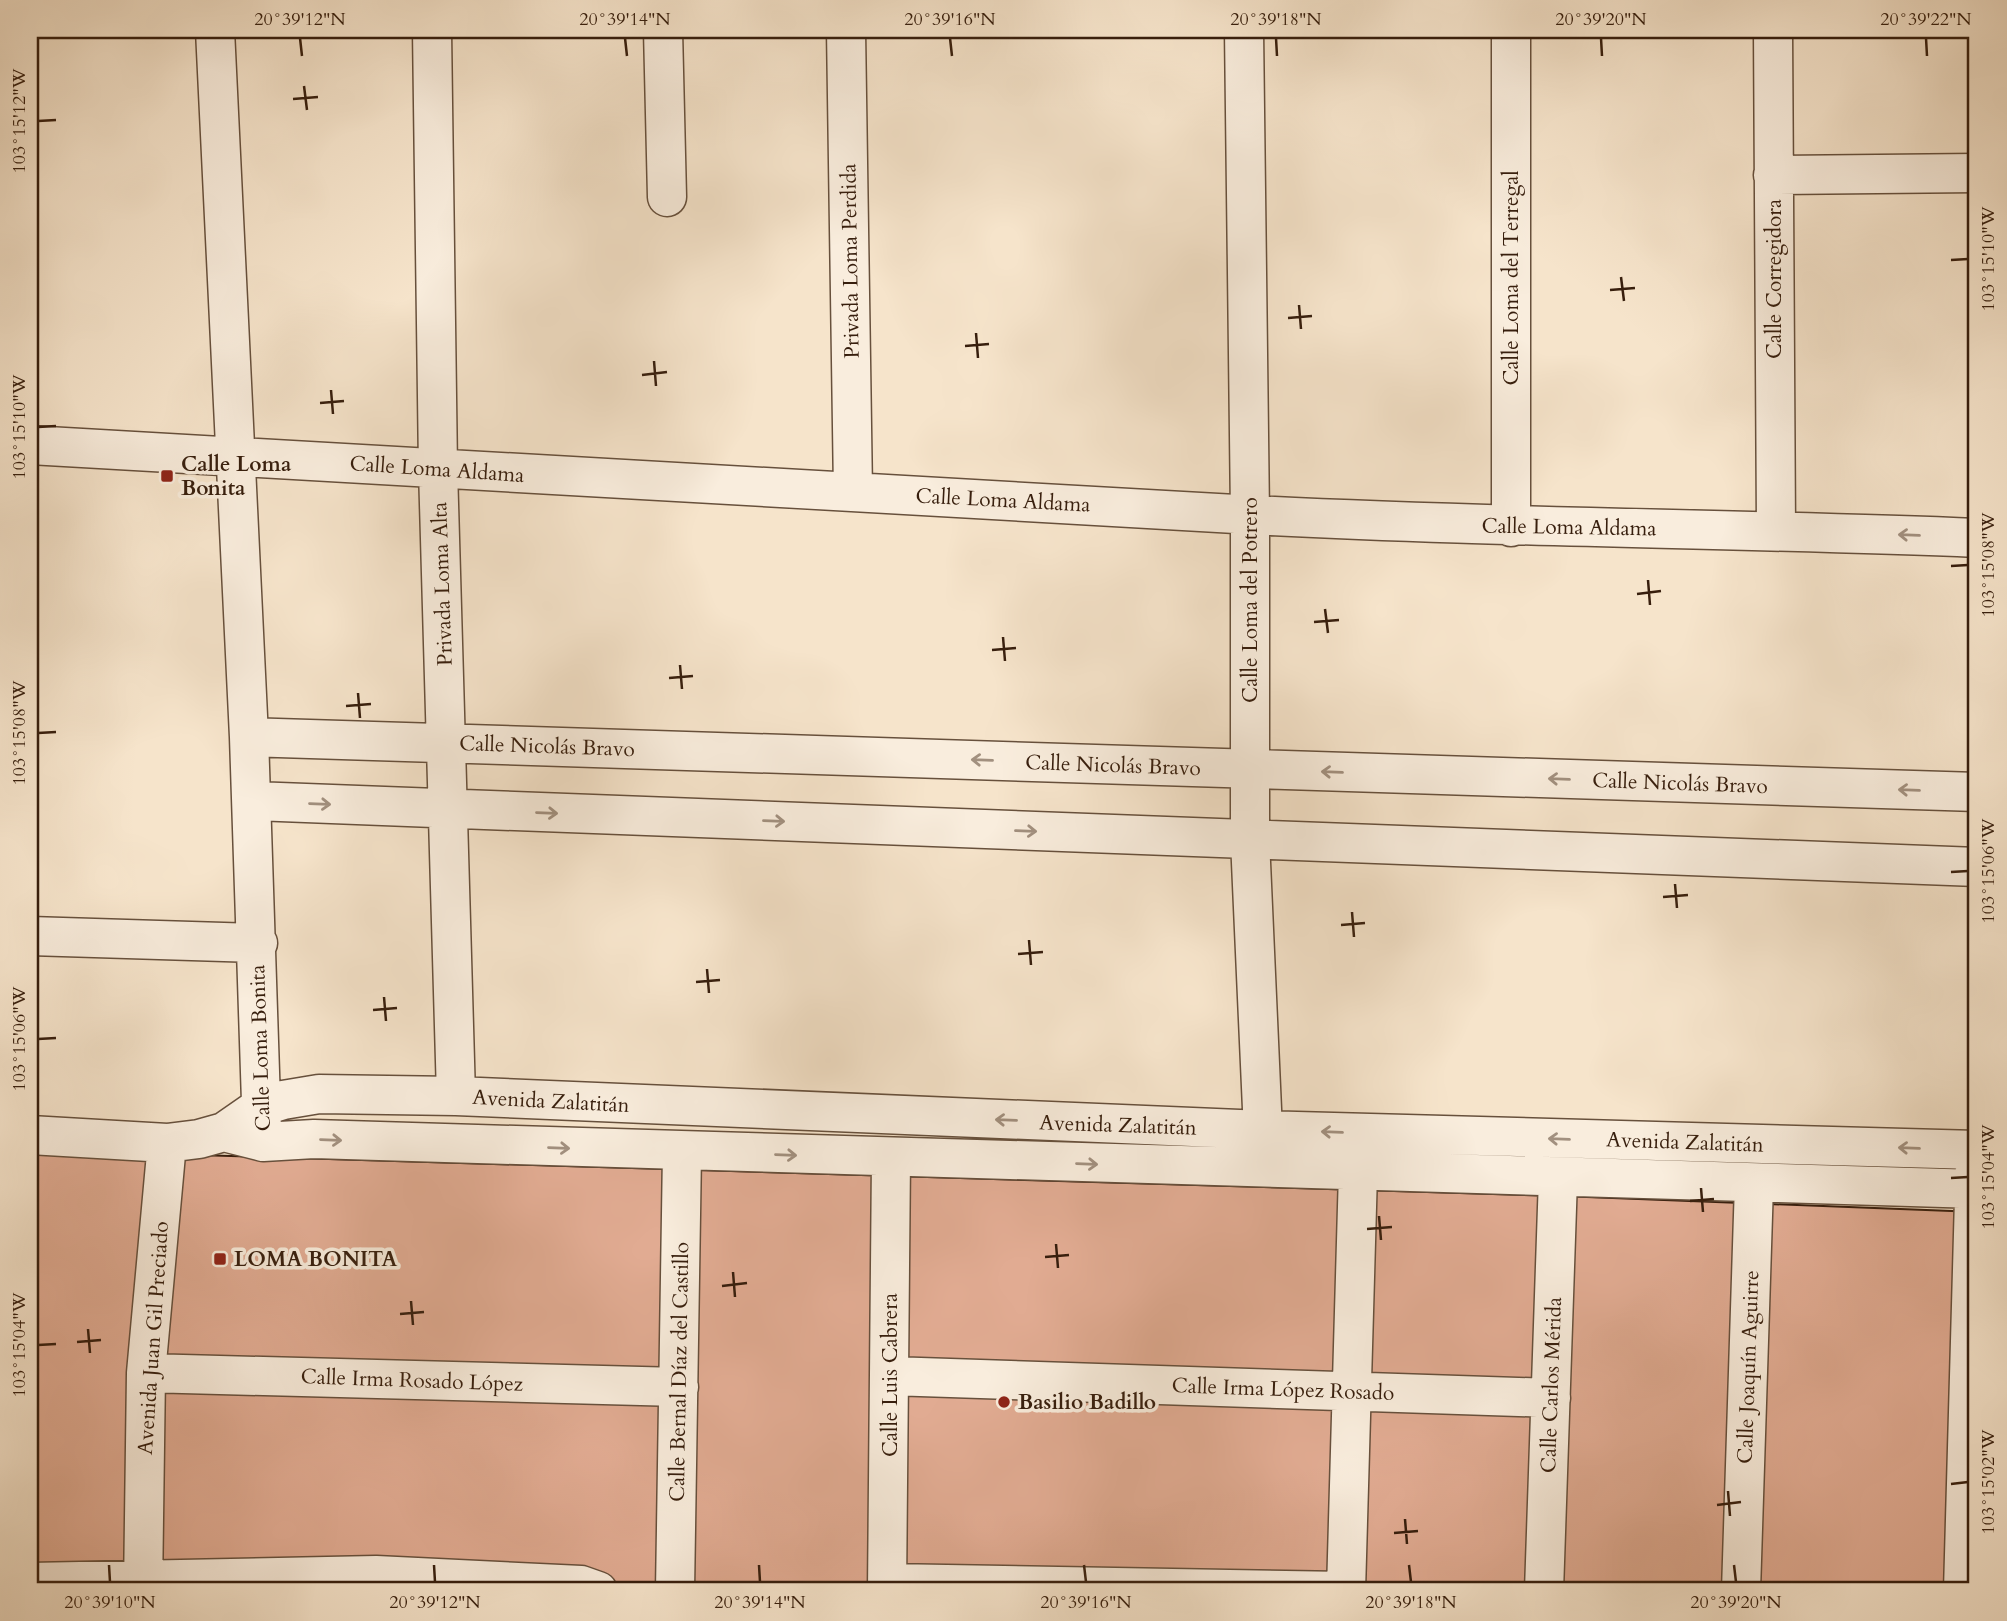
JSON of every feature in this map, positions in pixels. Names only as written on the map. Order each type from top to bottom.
[{"type":"street","name":"Calle Loma Bonita","points":[[215,30],[252,801],[262,1125]]},
{"type":"street","name":"Privada Loma Alta","points":[[432,30],[438,470],[456,1096]]},
{"type":"street","points":[[663,30],[667,197]]},
{"type":"street","name":"Privada Loma Perdida","points":[[846,30],[853,492]]},
{"type":"street","name":"Calle Loma del Potrero","points":[[1244,30],[1250,515],[1250,840],[1264,1169]]},
{"type":"street","name":"Calle Loma del Terregal","points":[[1511,30],[1511,527]]},
{"type":"street","name":"Calle Corregidora","points":[[1773,30],[1776,529]]},
{"type":"street","points":[[1773,175],[1977,173]]},
{"type":"street","name":"Calle Loma Aldama","points":[[30,445],[1250,515],[1511,527],[1776,529],[1977,538]]},
{"type":"street","name":"Calle Nicolás Bravo","points":[[249,737],[1977,792]]},
{"type":"street","points":[[252,801],[1977,867]]},
{"type":"street","points":[[30,936],[258,943]]},
{"type":"street","name":"Avenida Zalatitán","points":[[1976,1150],[1263,1130],[456,1096],[319,1094],[283,1100],[262,1125],[314,1139],[1976,1189]]},
{"type":"street","points":[[30,1135],[167,1143],[262,1125]]},
{"type":"street","name":"Avenida Juan Gil Preciado","points":[[143,1586],[146,1373],[167,1143]]},
{"type":"street","points":[[1964,1591],[1976,1150]]},
{"type":"street","name":"Calle Bernal Díaz del Castillo","points":[[675,1591],[682,1152]]},
{"type":"street","name":"Calle Luis Cabrera","points":[[888,1587],[891,1158]]},
{"type":"street","points":[[888,1587],[1346,1591],[1358,1172]]},
{"type":"street","name":"Calle Carlos Mérida","points":[[1545,1591],[1558,1178]]},
{"type":"street","name":"Calle Joaquín Aguirre","points":[[1741,1591],[1754,1184]]},
{"type":"street","name":"Calle Irma Rosado López","points":[[146,1373],[678,1387]]},
{"type":"street","name":"Calle Irma López Rosado","points":[[890,1376],[1551,1398]]},
{"type":"street","points":[[30,1583],[143,1586],[376,1583],[587,1589]]},
{"type":"building","name":"Basilio Badillo","points":[[30,1150],[1561,1196],[1977,1212],[1977,1591],[30,1591]]},
{"type":"place","name":"Calle Loma Bonita","points":[[167,476]]},
{"type":"place","name":"LOMA BONITA","points":[[220,1259]]},
{"type":"place","name":"Basilio Badillo","points":[[1004,1402]]}]
